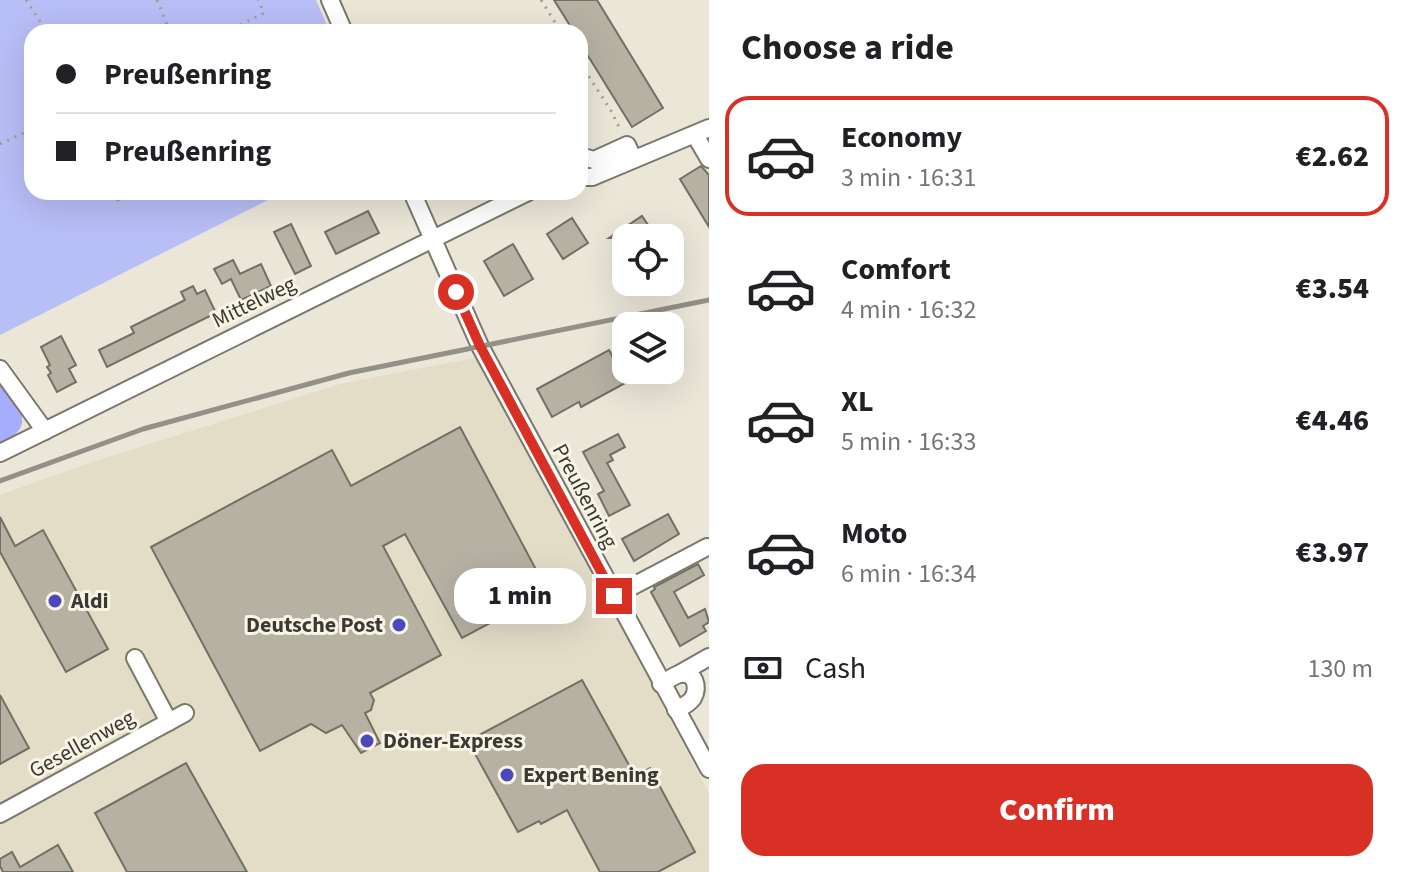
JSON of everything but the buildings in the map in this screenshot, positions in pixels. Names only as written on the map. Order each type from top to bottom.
[{"type":"street","points":[[330,0],[340,24]]},
{"type":"street","points":[[588,158],[594,160],[630,152],[702,132],[709,159]]},
{"type":"street","points":[[588,177],[630,152]]},
{"type":"street","name":"Preußenring","points":[[415,200],[480,346],[709,769]]},
{"type":"street","name":"Mittelweg","points":[[0,453],[511,200]]},
{"type":"street","points":[[0,369],[45,431]]},
{"type":"street","points":[[614,596],[707,547]]},
{"type":"street","points":[[661,684],[709,657]]},
{"type":"street","points":[[135,658],[169,722]]},
{"type":"street","points":[[676,710],[693,697],[696,685],[687,674],[679,674]]},
{"type":"street","name":"Gesellenweg","points":[[0,814],[185,713]]},
{"type":"path","points":[[26,0],[42,24]]},
{"type":"path","points":[[157,0],[167,24]]},
{"type":"path","points":[[242,24],[264,13],[258,0]]},
{"type":"path","points":[[541,0],[556,24]]},
{"type":"path","points":[[588,75],[610,109],[630,152]]},
{"type":"path","points":[[0,144],[24,133]]},
{"type":"path","points":[[118,200],[120,205]]},
{"type":"shaded area","points":[[0,0],[316,0],[326,24],[24,24],[24,200],[268,200],[0,335]]},
{"type":"shaded area","points":[[478,357],[709,793],[709,872],[0,872],[0,495],[92,462],[340,384]]},
{"type":"shaded area","points":[[0,383],[19,409],[22,423],[12,437],[0,444]]},
{"type":"railway","points":[[0,481],[143,429],[349,373],[709,300]]},
{"type":"place","name":"Aldi","points":[[55,601]]},
{"type":"place","name":"Deutsche Post","points":[[399,625]]},
{"type":"place","name":"Döner-Express","points":[[367,741]]},
{"type":"place","name":"Expert Bening","points":[[507,775]]},
{"type":"route","points":[[456,292],[480,346],[614,596]]}]
